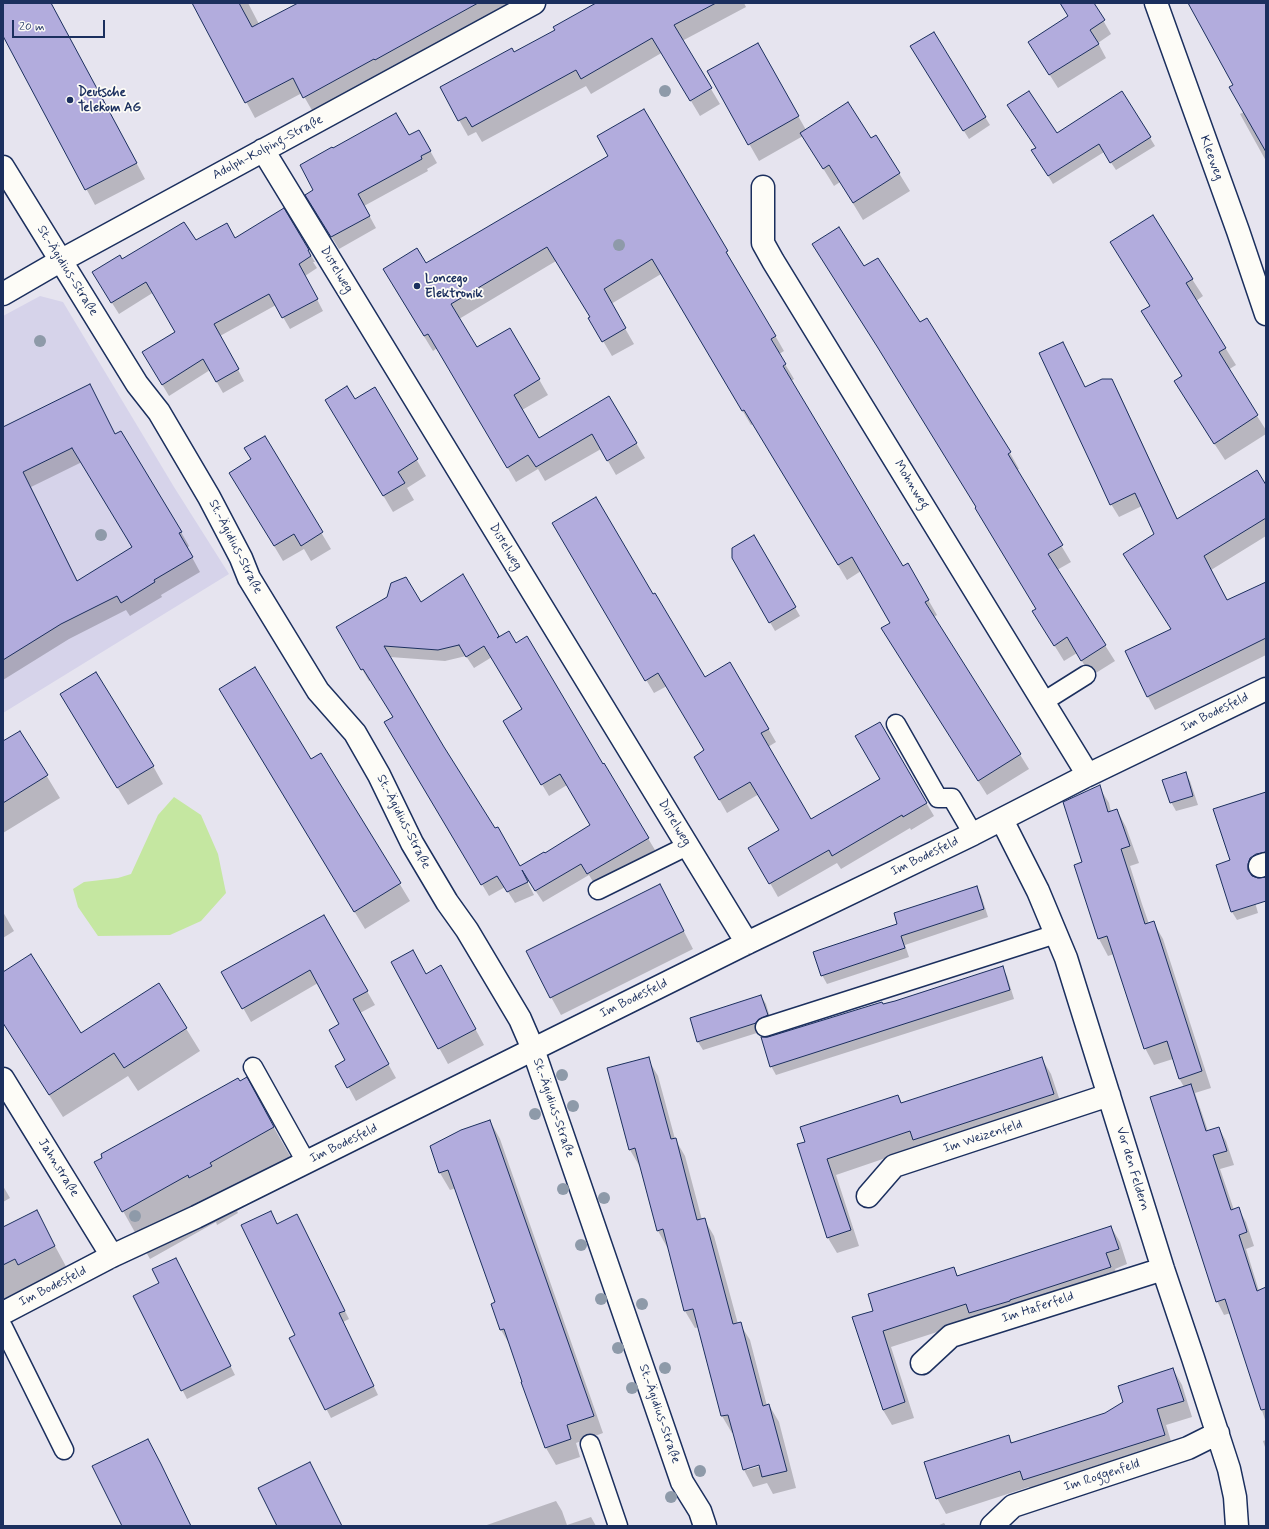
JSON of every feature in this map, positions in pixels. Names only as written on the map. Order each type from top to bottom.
[{"type":"street","name":"Adolph-Kolping-Straße","points":[[3,294],[60,261],[534,3]]},
{"type":"street","name":"Kleeweg","points":[[1156,3],[1238,231],[1266,314]]},
{"type":"street","name":"Distelweg","points":[[263,150],[746,943]]},
{"type":"street","name":"St.-Ägidius-Straße","points":[[3,168],[137,384],[159,412],[209,497],[241,558],[249,578],[318,691],[354,734],[379,775],[412,843],[447,902],[467,930],[520,1019],[533,1049],[682,1482],[700,1511],[705,1526]]},
{"type":"street","name":"Mohnweg","points":[[763,187],[763,243],[1088,775]]},
{"type":"street","name":"Im Bodesfeld","points":[[3,1313],[112,1256],[196,1217],[746,943],[974,834],[1088,775],[1266,688]]},
{"type":"street","name":"Vor den Feldern","points":[[1002,820],[1038,890],[1066,958],[1163,1269],[1229,1469],[1233,1490],[1236,1526]]},
{"type":"street","name":"Jahnstraße","points":[[3,1079],[112,1256]]},
{"type":"street","name":"Im Weizenfeld","points":[[868,1196],[894,1166],[1109,1095]]},
{"type":"street","name":"Im Haferfeld","points":[[922,1363],[951,1336],[1163,1269]]},
{"type":"street","name":"Im Roggenfeld","points":[[992,1526],[1013,1506],[1188,1448],[1218,1433]]},
{"type":"lane","points":[[1043,702],[1086,675]]},
{"type":"lane","points":[[896,724],[938,798],[952,798],[974,834]]},
{"type":"lane","points":[[598,890],[687,846]]},
{"type":"lane","points":[[765,1027],[1056,934]]},
{"type":"lane","points":[[254,1067],[306,1162]]},
{"type":"lane","points":[[3,1327],[64,1450]]},
{"type":"lane","points":[[590,1444],[618,1526]]},
{"type":"shaded area","points":[[40,296],[63,302],[174,487],[229,574],[3,713],[3,316]]},
{"type":"green space","points":[[174,797],[201,815],[218,854],[226,893],[201,921],[170,935],[98,936],[78,907],[73,889],[84,882],[118,878],[131,874],[158,815]]},
{"type":"building","name":"Deutsche Telekom AG","points":[[3,3],[51,3],[137,163],[85,190],[3,36]]},
{"type":"building","points":[[192,3],[239,3],[252,27],[298,3],[478,3],[303,98],[293,78],[245,103]]},
{"type":"building","points":[[596,3],[716,3],[674,25],[712,88],[690,101],[652,38],[581,79],[576,70],[472,127],[466,117],[458,121],[440,87],[512,48],[514,52],[555,30],[553,27]]},
{"type":"building","points":[[1060,3],[1094,3],[1105,20],[1090,30],[1099,44],[1049,75],[1028,42],[1068,16]]},
{"type":"building","points":[[1188,3],[1266,3],[1266,152],[1229,87],[1233,85]]},
{"type":"building","points":[[934,32],[986,117],[963,131],[910,46]]},
{"type":"building","points":[[758,43],[799,116],[748,145],[707,71]]},
{"type":"building","points":[[1029,91],[1057,133],[1122,91],[1151,137],[1110,163],[1099,144],[1048,176],[1031,150],[1036,148],[1007,105]]},
{"type":"building","points":[[848,102],[871,138],[876,135],[900,173],[853,203],[829,165],[823,169],[800,133]]},
{"type":"building","points":[[644,109],[728,251],[726,252],[776,336],[771,339],[786,364],[783,366],[903,566],[908,563],[929,600],[925,602],[1021,754],[978,781],[881,628],[890,623],[852,557],[838,565],[744,410],[742,411],[652,259],[604,289],[626,328],[602,342],[588,318],[590,317],[547,247],[451,304],[477,347],[510,328],[540,379],[514,395],[539,438],[609,396],[637,443],[607,461],[592,434],[536,467],[528,455],[507,468],[428,334],[424,336],[383,269],[417,248],[426,263],[608,156],[597,136]]},
{"type":"building","points":[[396,113],[409,135],[419,130],[431,151],[421,156],[422,159],[358,194],[370,216],[331,237],[305,195],[313,190],[300,165]]},
{"type":"building","points":[[284,208],[309,250],[311,256],[299,264],[318,299],[282,318],[269,294],[214,324],[239,369],[216,382],[203,359],[162,385],[142,352],[175,332],[146,282],[111,303],[92,272],[120,255],[122,259],[184,222],[196,240],[227,223],[235,238]]},
{"type":"building","points":[[1153,215],[1193,279],[1186,283],[1226,348],[1219,352],[1258,415],[1214,444],[1174,381],[1182,376],[1141,311],[1150,306],[1110,242]]},
{"type":"building","points":[[839,227],[864,266],[878,258],[920,322],[927,318],[1011,452],[1008,454],[1063,545],[1048,554],[1106,645],[1081,661],[1067,637],[1054,646],[1032,611],[1036,609],[975,508],[976,507],[812,244]]},
{"type":"building","points":[[1063,342],[1085,387],[1102,379],[1112,379],[1177,519],[1257,470],[1266,485],[1266,518],[1204,556],[1227,600],[1266,582],[1266,638],[1147,697],[1125,651],[1171,629],[1123,554],[1154,534],[1135,493],[1110,505],[1039,353]]},
{"type":"building","points":[[90,384],[115,434],[121,431],[182,532],[179,533],[193,557],[154,580],[155,582],[121,603],[117,596],[61,624],[3,660],[3,427]],"holes":[[[72,448],[132,547],[77,581],[23,472]]]},
{"type":"building","points":[[347,386],[355,399],[375,387],[418,459],[398,472],[405,483],[383,496],[325,400]]},
{"type":"building","points":[[265,436],[323,532],[301,546],[294,534],[274,546],[229,473],[251,459],[244,448]]},
{"type":"building","points":[[596,497],[653,594],[655,593],[705,677],[730,662],[769,729],[761,733],[811,819],[880,779],[855,736],[880,722],[927,803],[903,817],[902,815],[832,856],[829,850],[769,884],[748,848],[779,830],[750,782],[719,800],[694,757],[704,750],[658,673],[645,681],[552,523]]},
{"type":"building","points":[[754,535],[796,607],[769,623],[732,558],[732,548]]},
{"type":"building","points":[[463,574],[499,636],[497,638],[509,631],[516,643],[527,636],[649,838],[587,874],[581,864],[535,891],[522,870],[528,882],[507,892],[497,876],[481,885],[384,722],[393,717],[363,669],[361,670],[336,627],[387,597],[391,583],[406,577],[421,602]],"holes":[[[459,645],[466,657],[484,646],[522,709],[503,721],[541,785],[560,774],[590,825],[545,853],[544,852],[520,866],[498,827],[495,828],[444,747],[384,646],[438,650]]]},
{"type":"building","points":[[255,667],[311,759],[321,753],[401,883],[354,912],[219,689]]},
{"type":"building","points":[[96,672],[154,766],[117,788],[60,694]]},
{"type":"building","points":[[20,731],[48,775],[3,803],[3,741]]},
{"type":"building","points":[[1186,772],[1193,796],[1170,803],[1162,780]]},
{"type":"building","points":[[1100,785],[1108,812],[1117,809],[1130,846],[1121,849],[1145,924],[1154,921],[1202,1071],[1179,1079],[1167,1041],[1144,1049],[1107,936],[1098,939],[1074,865],[1082,862],[1063,802]]},
{"type":"building","points":[[1266,792],[1266,852],[1256,854],[1250,858],[1248,870],[1252,876],[1258,878],[1266,877],[1266,901],[1231,912],[1216,865],[1230,860],[1213,809]]},
{"type":"building","points":[[660,884],[684,931],[550,998],[526,951]]},
{"type":"building","points":[[977,886],[984,909],[901,936],[905,948],[821,976],[813,952],[897,924],[894,913]]},
{"type":"building","points":[[324,915],[368,991],[353,999],[389,1064],[347,1088],[335,1066],[345,1060],[329,1030],[339,1024],[310,970],[242,1009],[221,972]]},
{"type":"building","points":[[413,950],[426,974],[441,965],[476,1029],[438,1049],[391,962]]},
{"type":"building","points":[[31,954],[81,1033],[159,983],[187,1028],[124,1068],[114,1053],[49,1095],[3,1023],[3,972]]},
{"type":"building","points":[[1003,966],[1010,990],[770,1067],[761,1037],[768,1037],[882,1002],[883,1004],[895,1001]]},
{"type":"building","points":[[761,995],[768,1015],[758,1020],[756,1023],[697,1042],[690,1018]]},
{"type":"building","points":[[649,1057],[671,1139],[676,1138],[697,1220],[705,1218],[733,1324],[741,1322],[763,1406],[769,1404],[787,1471],[762,1477],[759,1465],[743,1470],[728,1415],[721,1416],[693,1309],[684,1311],[663,1229],[657,1231],[635,1148],[629,1150],[607,1068]]},
{"type":"building","points":[[1042,1057],[1054,1094],[913,1140],[910,1131],[827,1159],[851,1230],[827,1238],[797,1144],[805,1142],[800,1127],[898,1095],[901,1103]]},
{"type":"building","points":[[247,1077],[274,1127],[210,1163],[212,1166],[189,1178],[188,1175],[122,1212],[94,1162],[102,1158],[101,1154],[238,1078],[240,1081]]},
{"type":"building","points":[[1191,1084],[1206,1131],[1219,1127],[1227,1151],[1213,1155],[1231,1210],[1239,1207],[1247,1232],[1239,1235],[1257,1291],[1266,1287],[1266,1409],[1261,1410],[1225,1299],[1216,1302],[1150,1097]]},
{"type":"building","points":[[490,1120],[594,1416],[567,1425],[571,1439],[545,1448],[504,1329],[500,1330],[491,1304],[495,1302],[448,1170],[439,1173],[430,1146],[461,1130]]},
{"type":"building","points":[[37,1210],[55,1246],[18,1265],[15,1259],[3,1265],[3,1227]]},
{"type":"building","points":[[271,1211],[277,1224],[297,1214],[345,1311],[339,1313],[374,1386],[325,1410],[289,1338],[295,1335],[241,1225]]},
{"type":"building","points":[[1111,1226],[1119,1249],[1106,1253],[1111,1267],[1010,1301],[969,1313],[966,1304],[883,1331],[905,1402],[883,1410],[852,1317],[873,1311],[868,1294],[954,1267],[957,1276]]},
{"type":"building","points":[[176,1258],[231,1366],[181,1391],[133,1296],[159,1283],[152,1269]]},
{"type":"building","points":[[1173,1368],[1184,1401],[1157,1409],[1165,1435],[1023,1480],[1020,1471],[936,1499],[924,1462],[1009,1435],[1011,1443],[1105,1413],[1123,1402],[1118,1386]]},
{"type":"building","points":[[148,1439],[191,1526],[122,1526],[92,1466]]},
{"type":"building","points":[[310,1462],[342,1526],[277,1526],[258,1488]]},
{"type":"place","name":"Deutsche Telekom AG","points":[[70,100]]},
{"type":"place","name":"Loncego Elektronik","points":[[417,286]]}]
